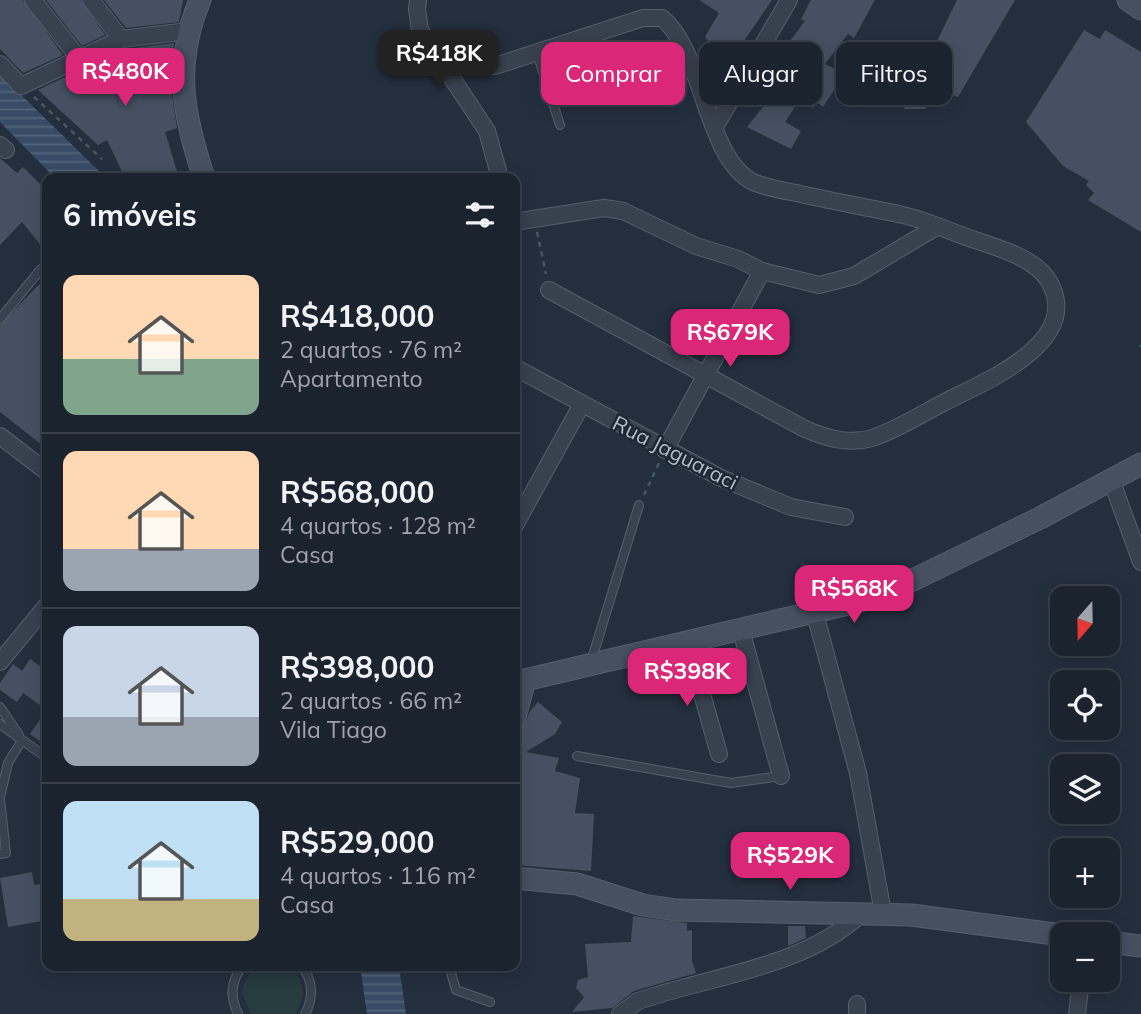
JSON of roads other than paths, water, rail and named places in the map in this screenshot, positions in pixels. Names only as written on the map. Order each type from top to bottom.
[{"type":"street","points":[[33,0],[79,57]]},
{"type":"street","points":[[90,0],[121,39]]},
{"type":"street","points":[[200,0],[188,32],[183,56],[182,82],[185,110],[203,173]]},
{"type":"street","points":[[418,0],[416,10],[420,30],[486,131],[499,173]]},
{"type":"street","points":[[715,127],[789,0]]},
{"type":"street","points":[[495,66],[643,18],[662,18],[678,36],[730,159],[752,181],[907,216],[1010,252],[1034,266],[1049,281],[1055,300],[1054,318],[1046,336],[1032,352],[1012,366],[895,428],[870,438],[847,441],[826,438],[805,429],[549,290]]},
{"type":"street","points":[[0,64],[22,86],[121,39],[188,32]]},
{"type":"street","points":[[520,221],[604,208],[623,211],[682,241],[738,259],[762,271],[819,285],[838,282],[937,226]]},
{"type":"street","points":[[665,450],[762,271]]},
{"type":"street","name":"Rua Jaguaraci","points":[[520,370],[665,450],[768,499],[816,513],[845,517]]},
{"type":"street","points":[[520,516],[582,404]]},
{"type":"street","points":[[0,436],[42,468]]},
{"type":"street","points":[[520,676],[815,614],[861,601],[915,579],[1112,482],[1141,464]]},
{"type":"street","points":[[1112,482],[1141,562]]},
{"type":"street","points":[[0,662],[42,612]]},
{"type":"street","points":[[815,614],[858,774],[883,913]]},
{"type":"street","points":[[741,630],[781,776]]},
{"type":"street","points":[[687,641],[719,754]]},
{"type":"street","points":[[520,879],[577,884],[643,905],[676,909],[883,913],[1050,934]]},
{"type":"street","points":[[620,1014],[638,1001],[815,947],[844,929],[861,914]]},
{"type":"street","points":[[1120,943],[1141,946]]},
{"type":"street","points":[[1077,1014],[1080,992]]},
{"type":"lane","points":[[537,53],[560,125]]},
{"type":"lane","points":[[0,319],[41,269]]},
{"type":"lane","points":[[591,662],[639,505]]},
{"type":"lane","points":[[0,707],[22,740]]},
{"type":"lane","points":[[0,724],[42,754]]},
{"type":"lane","points":[[0,854],[6,853],[0,798],[8,763],[22,740]]},
{"type":"lane","points":[[576,756],[731,783],[781,776]]},
{"type":"lane","points":[[238,1014],[232,1000],[232,986],[240,971]]},
{"type":"lane","points":[[303,971],[310,982],[312,995],[306,1014]]},
{"type":"lane","points":[[450,971],[456,990],[490,1002]]},
{"type":"water","points":[[0,74],[101,173],[50,173],[0,122]]},
{"type":"water","points":[[361,971],[400,971],[406,1014],[367,1014]]}]
